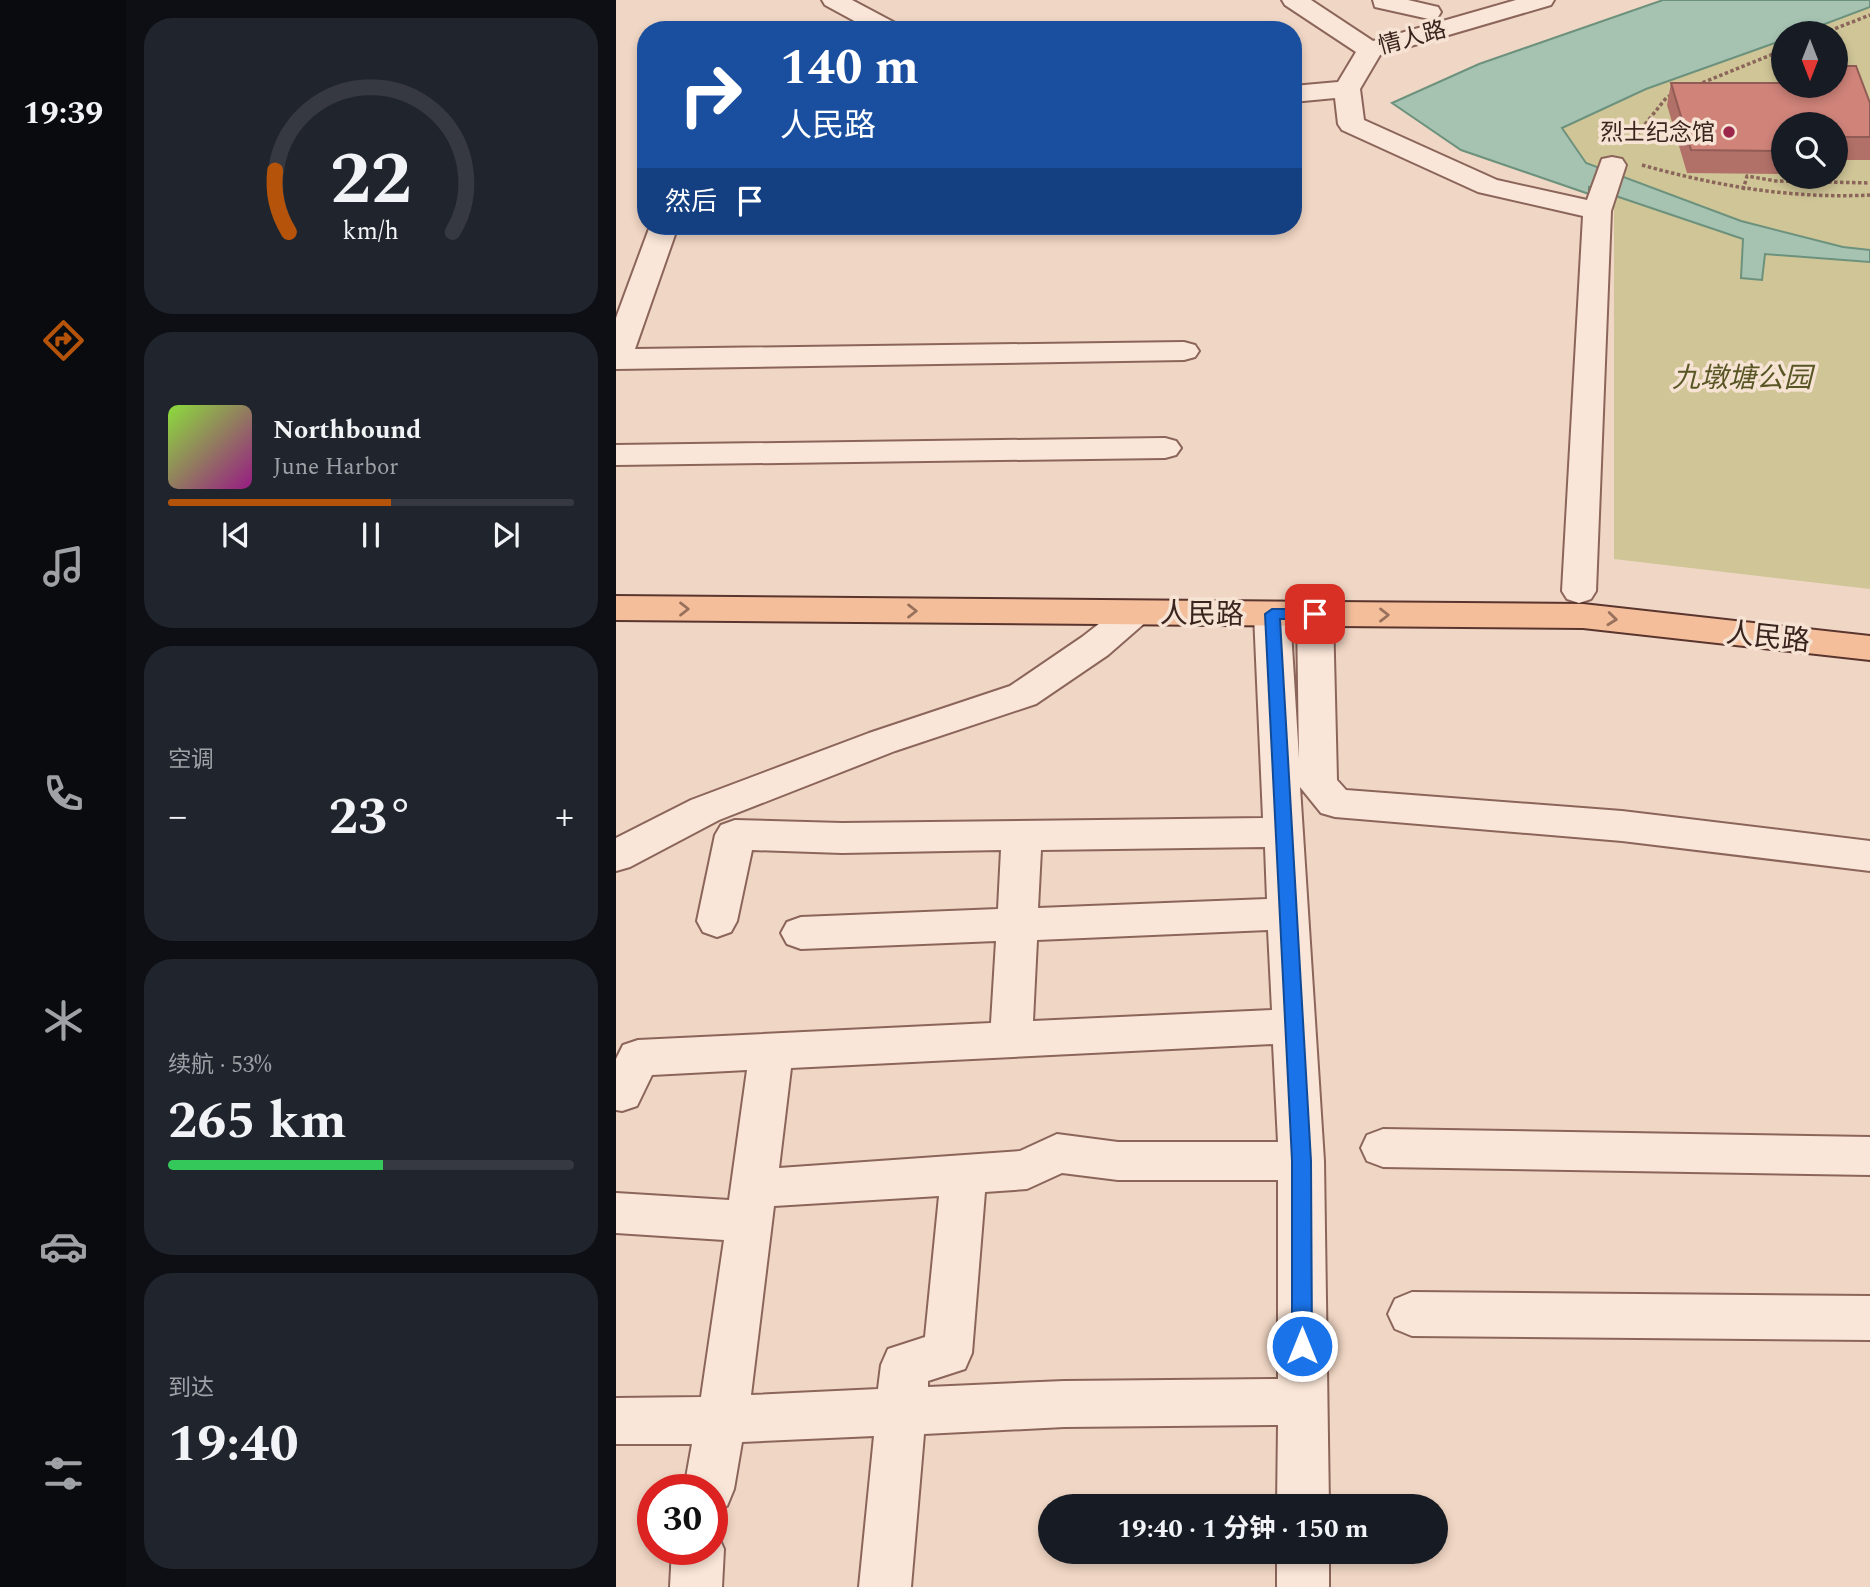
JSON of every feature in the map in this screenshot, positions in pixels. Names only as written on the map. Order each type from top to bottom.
[{"type":"main road","name":"人民路","points":[[616,583],[1579,591],[1870,622]]},
{"type":"main road","name":"人民路","points":[[616,608],[1583,616],[1870,648]]},
{"type":"street","points":[[834,0],[873,21]]},
{"type":"street","name":"情人路","points":[[1294,0],[1368,39],[1542,0]]},
{"type":"street","points":[[1368,39],[1464,0]]},
{"type":"street","points":[[1429,12],[1382,1],[1347,89],[1351,124],[1488,186],[1597,211]]},
{"type":"street","points":[[1302,93],[1347,89]]},
{"type":"street","points":[[1579,591],[1597,211],[1615,161]]},
{"type":"street","points":[[661,235],[616,359],[1184,351]]},
{"type":"street","points":[[616,455],[1165,448]]},
{"type":"street","points":[[616,856],[705,810],[882,742],[1023,695],[1095,646],[1135,612]]},
{"type":"street","points":[[1272,614],[1301,1161],[1303,1494]]},
{"type":"street","points":[[1315,614],[1318,784],[1335,803],[1622,826],[1870,856]]},
{"type":"street","points":[[717,921],[735,835],[842,838],[1283,832]]},
{"type":"street","points":[[1011,1040],[1022,835]]},
{"type":"street","points":[[801,933],[1288,914]]},
{"type":"street","points":[[616,1092],[622,1093],[638,1058],[1294,1026]]},
{"type":"street","points":[[712,1474],[764,1205],[771,1051]]},
{"type":"street","points":[[1383,1148],[1870,1156]]},
{"type":"street","points":[[616,1213],[764,1205],[964,1175],[1027,1170],[1057,1153],[1118,1161],[1301,1161]]},
{"type":"street","points":[[885,1587],[905,1365],[948,1353],[964,1175]]},
{"type":"street","points":[[1412,1314],[1870,1318]]},
{"type":"street","points":[[616,1421],[722,1420],[1064,1404],[1303,1402]]},
{"type":"street","points":[[1303,1564],[1303,1587]]},
{"type":"street","points":[[696,1587],[697,1565]]},
{"type":"path","points":[[1848,24],[1870,15]]},
{"type":"path","points":[[1693,86],[1771,55]]},
{"type":"path","points":[[1680,91],[1667,97],[1615,161],[1743,190],[1849,197],[1870,195]]},
{"type":"path","points":[[1743,190],[1747,176],[1776,181],[1870,183]]},
{"type":"green space","name":"九墩塘公园","points":[[1870,7],[1870,589],[1614,559],[1614,194],[1589,194],[1585,163],[1562,128],[1668,80],[1771,43],[1771,98],[1848,98],[1848,21],[1832,21]]},
{"type":"shaded area","points":[[1663,0],[1870,0],[1870,7],[1833,21],[1771,21],[1771,44],[1646,89],[1562,128],[1586,163],[1741,221],[1843,247],[1870,250],[1870,262],[1765,254],[1762,280],[1741,278],[1743,239],[1589,187],[1589,194],[1461,150],[1392,103],[1479,64]]},
{"type":"building","points":[[1848,66],[1856,66],[1870,103],[1870,137],[1848,137],[1848,112],[1771,112],[1771,151],[1691,150],[1671,83],[1771,83],[1771,98],[1848,98]]},
{"type":"place","name":"烈士纪念馆","points":[[1729,132]]},
{"type":"route","points":[[1302,1346],[1301,1161],[1272,614],[1315,614]]}]
